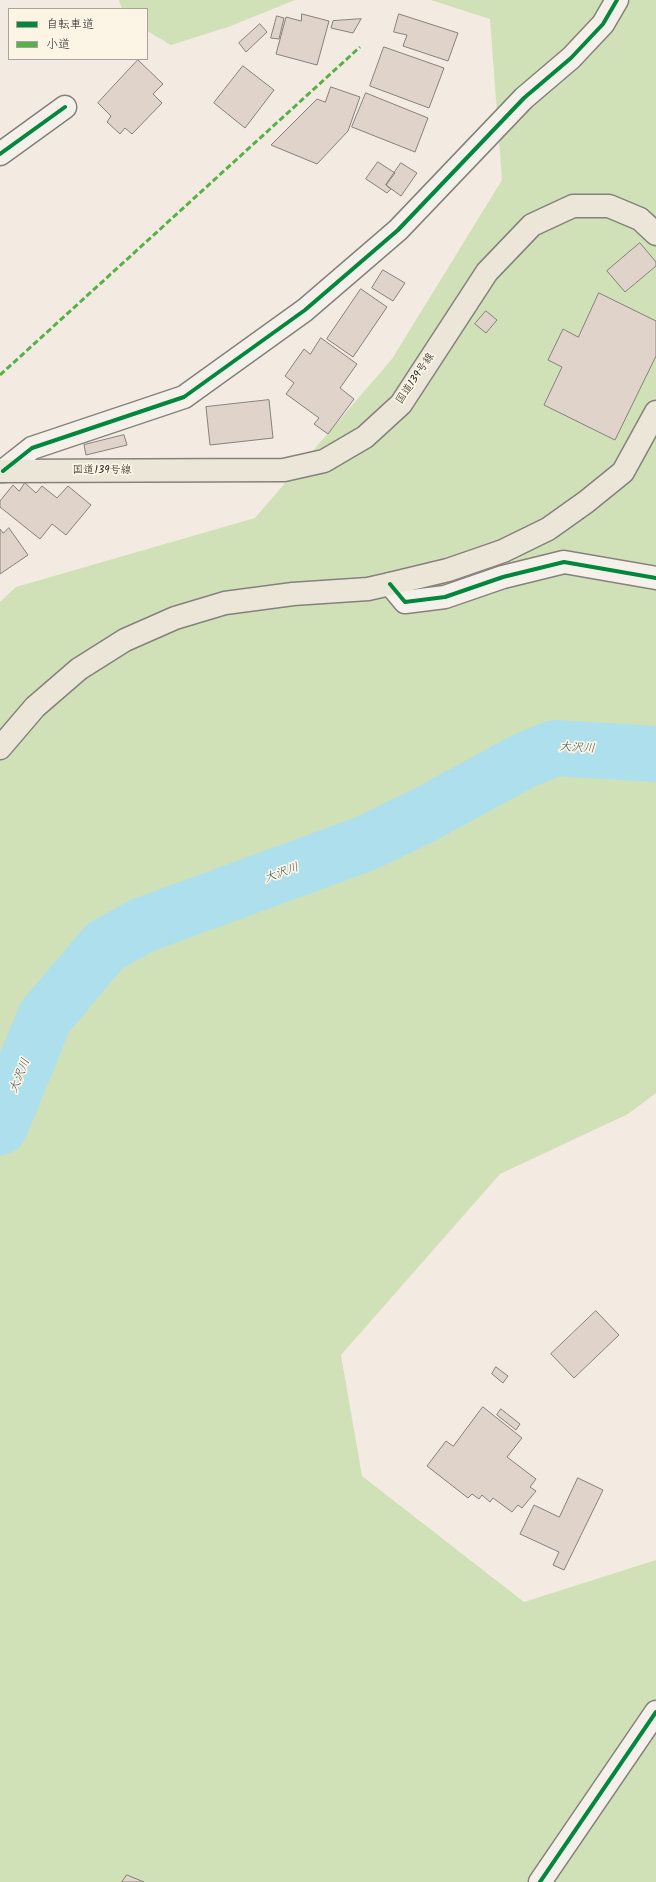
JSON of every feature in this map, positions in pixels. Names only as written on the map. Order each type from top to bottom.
[{"type":"highway","name":"国道139号線","points":[[2,471],[284,470],[324,461],[365,437],[401,404],[487,272],[532,225],[573,206],[608,206],[640,219],[656,234]]},
{"type":"highway","points":[[0,748],[35,707],[79,669],[125,640],[175,618],[225,603],[293,594],[368,589],[390,584],[448,570],[483,558],[503,551],[548,529],[586,502],[623,472],[656,412]]},
{"type":"street","points":[[2,471],[32,448],[184,396],[305,310],[398,230],[524,98],[571,58],[603,24],[617,0]]},
{"type":"street","points":[[0,154],[65,107]]},
{"type":"street","points":[[390,584],[405,602],[445,598],[503,577],[564,562],[656,578]]},
{"type":"street","points":[[540,1882],[656,1712]]},
{"type":"green space","points":[[119,0],[295,0],[228,27],[171,45],[148,32],[148,8],[122,8]]},
{"type":"green space","points":[[431,0],[656,0],[656,1093],[628,1114],[500,1174],[341,1355],[362,1476],[524,1602],[656,1560],[656,1882],[0,1882],[0,602],[16,587],[255,518],[392,359],[502,180],[490,19]]},
{"type":"building","points":[[302,14],[329,21],[317,65],[276,54],[286,17],[301,21]]},
{"type":"building","points":[[399,14],[458,33],[448,61],[403,46],[407,35],[394,32]]},
{"type":"building","points":[[277,16],[284,18],[279,39],[271,38]]},
{"type":"building","points":[[361,19],[353,33],[331,28],[333,21]]},
{"type":"building","points":[[260,24],[267,32],[246,52],[239,43]]},
{"type":"building","points":[[384,47],[444,68],[429,108],[370,86]]},
{"type":"building","points":[[138,60],[163,84],[153,94],[162,103],[132,134],[125,128],[120,134],[107,122],[111,116],[98,103]]},
{"type":"building","points":[[243,66],[274,90],[245,128],[214,103]]},
{"type":"building","points":[[331,87],[360,97],[348,131],[317,164],[271,145],[317,99],[325,102]]},
{"type":"building","points":[[366,93],[428,118],[415,152],[352,127]]},
{"type":"building","points":[[378,162],[395,173],[386,185],[391,189],[387,193],[366,179]]},
{"type":"building","points":[[401,163],[417,173],[401,196],[386,185]]},
{"type":"building","points":[[640,243],[656,262],[656,266],[625,292],[607,271]]},
{"type":"building","points":[[383,270],[405,283],[393,301],[372,288]]},
{"type":"building","points":[[361,289],[387,307],[353,357],[327,339]]},
{"type":"building","points":[[599,293],[656,321],[656,356],[615,440],[544,405],[562,367],[548,360],[563,329],[578,337]]},
{"type":"building","points":[[486,311],[497,320],[486,333],[475,324]]},
{"type":"building","points":[[321,338],[357,364],[340,388],[354,399],[328,434],[314,424],[319,418],[286,394],[294,383],[285,376],[304,349],[310,354]]},
{"type":"building","points":[[269,400],[273,438],[210,445],[206,407]]},
{"type":"building","points":[[124,435],[127,445],[86,455],[84,445]]},
{"type":"building","points":[[25,483],[36,493],[42,486],[57,498],[68,486],[91,505],[66,535],[52,524],[40,539],[0,507],[0,501],[13,485],[19,491]]},
{"type":"building","points":[[9,528],[28,555],[0,574],[0,529],[3,533]]},
{"type":"building","points":[[596,1311],[619,1335],[574,1378],[551,1354]]},
{"type":"building","points":[[496,1367],[508,1376],[503,1383],[492,1374]]},
{"type":"building","points":[[483,1407],[522,1438],[507,1457],[536,1479],[530,1487],[536,1491],[522,1508],[518,1505],[512,1512],[493,1498],[490,1502],[482,1495],[479,1499],[472,1494],[468,1498],[427,1466],[446,1441],[453,1446]]},
{"type":"building","points":[[501,1409],[520,1424],[516,1430],[497,1415]]},
{"type":"building","points":[[578,1478],[603,1490],[564,1570],[553,1565],[559,1552],[520,1534],[534,1505],[559,1517]]},
{"type":"building","points":[[127,1875],[144,1882],[122,1882]]},
{"type":"waterway","name":"大沢川","points":[[0,1127],[45,1017],[105,946],[143,925],[364,844],[426,814],[523,761],[555,748],[656,754]]},
{"type":"marked path","points":[[0,375],[360,47]]},
{"type":"cycle path","points":[[3,471],[32,448],[184,397],[305,310],[398,230],[524,98],[571,58],[603,24],[617,0]]},
{"type":"cycle path","points":[[0,154],[65,107]]},
{"type":"cycle path","points":[[390,584],[405,602],[445,597],[503,577],[564,562],[656,578]]},
{"type":"cycle path","points":[[540,1882],[656,1712]]}]
